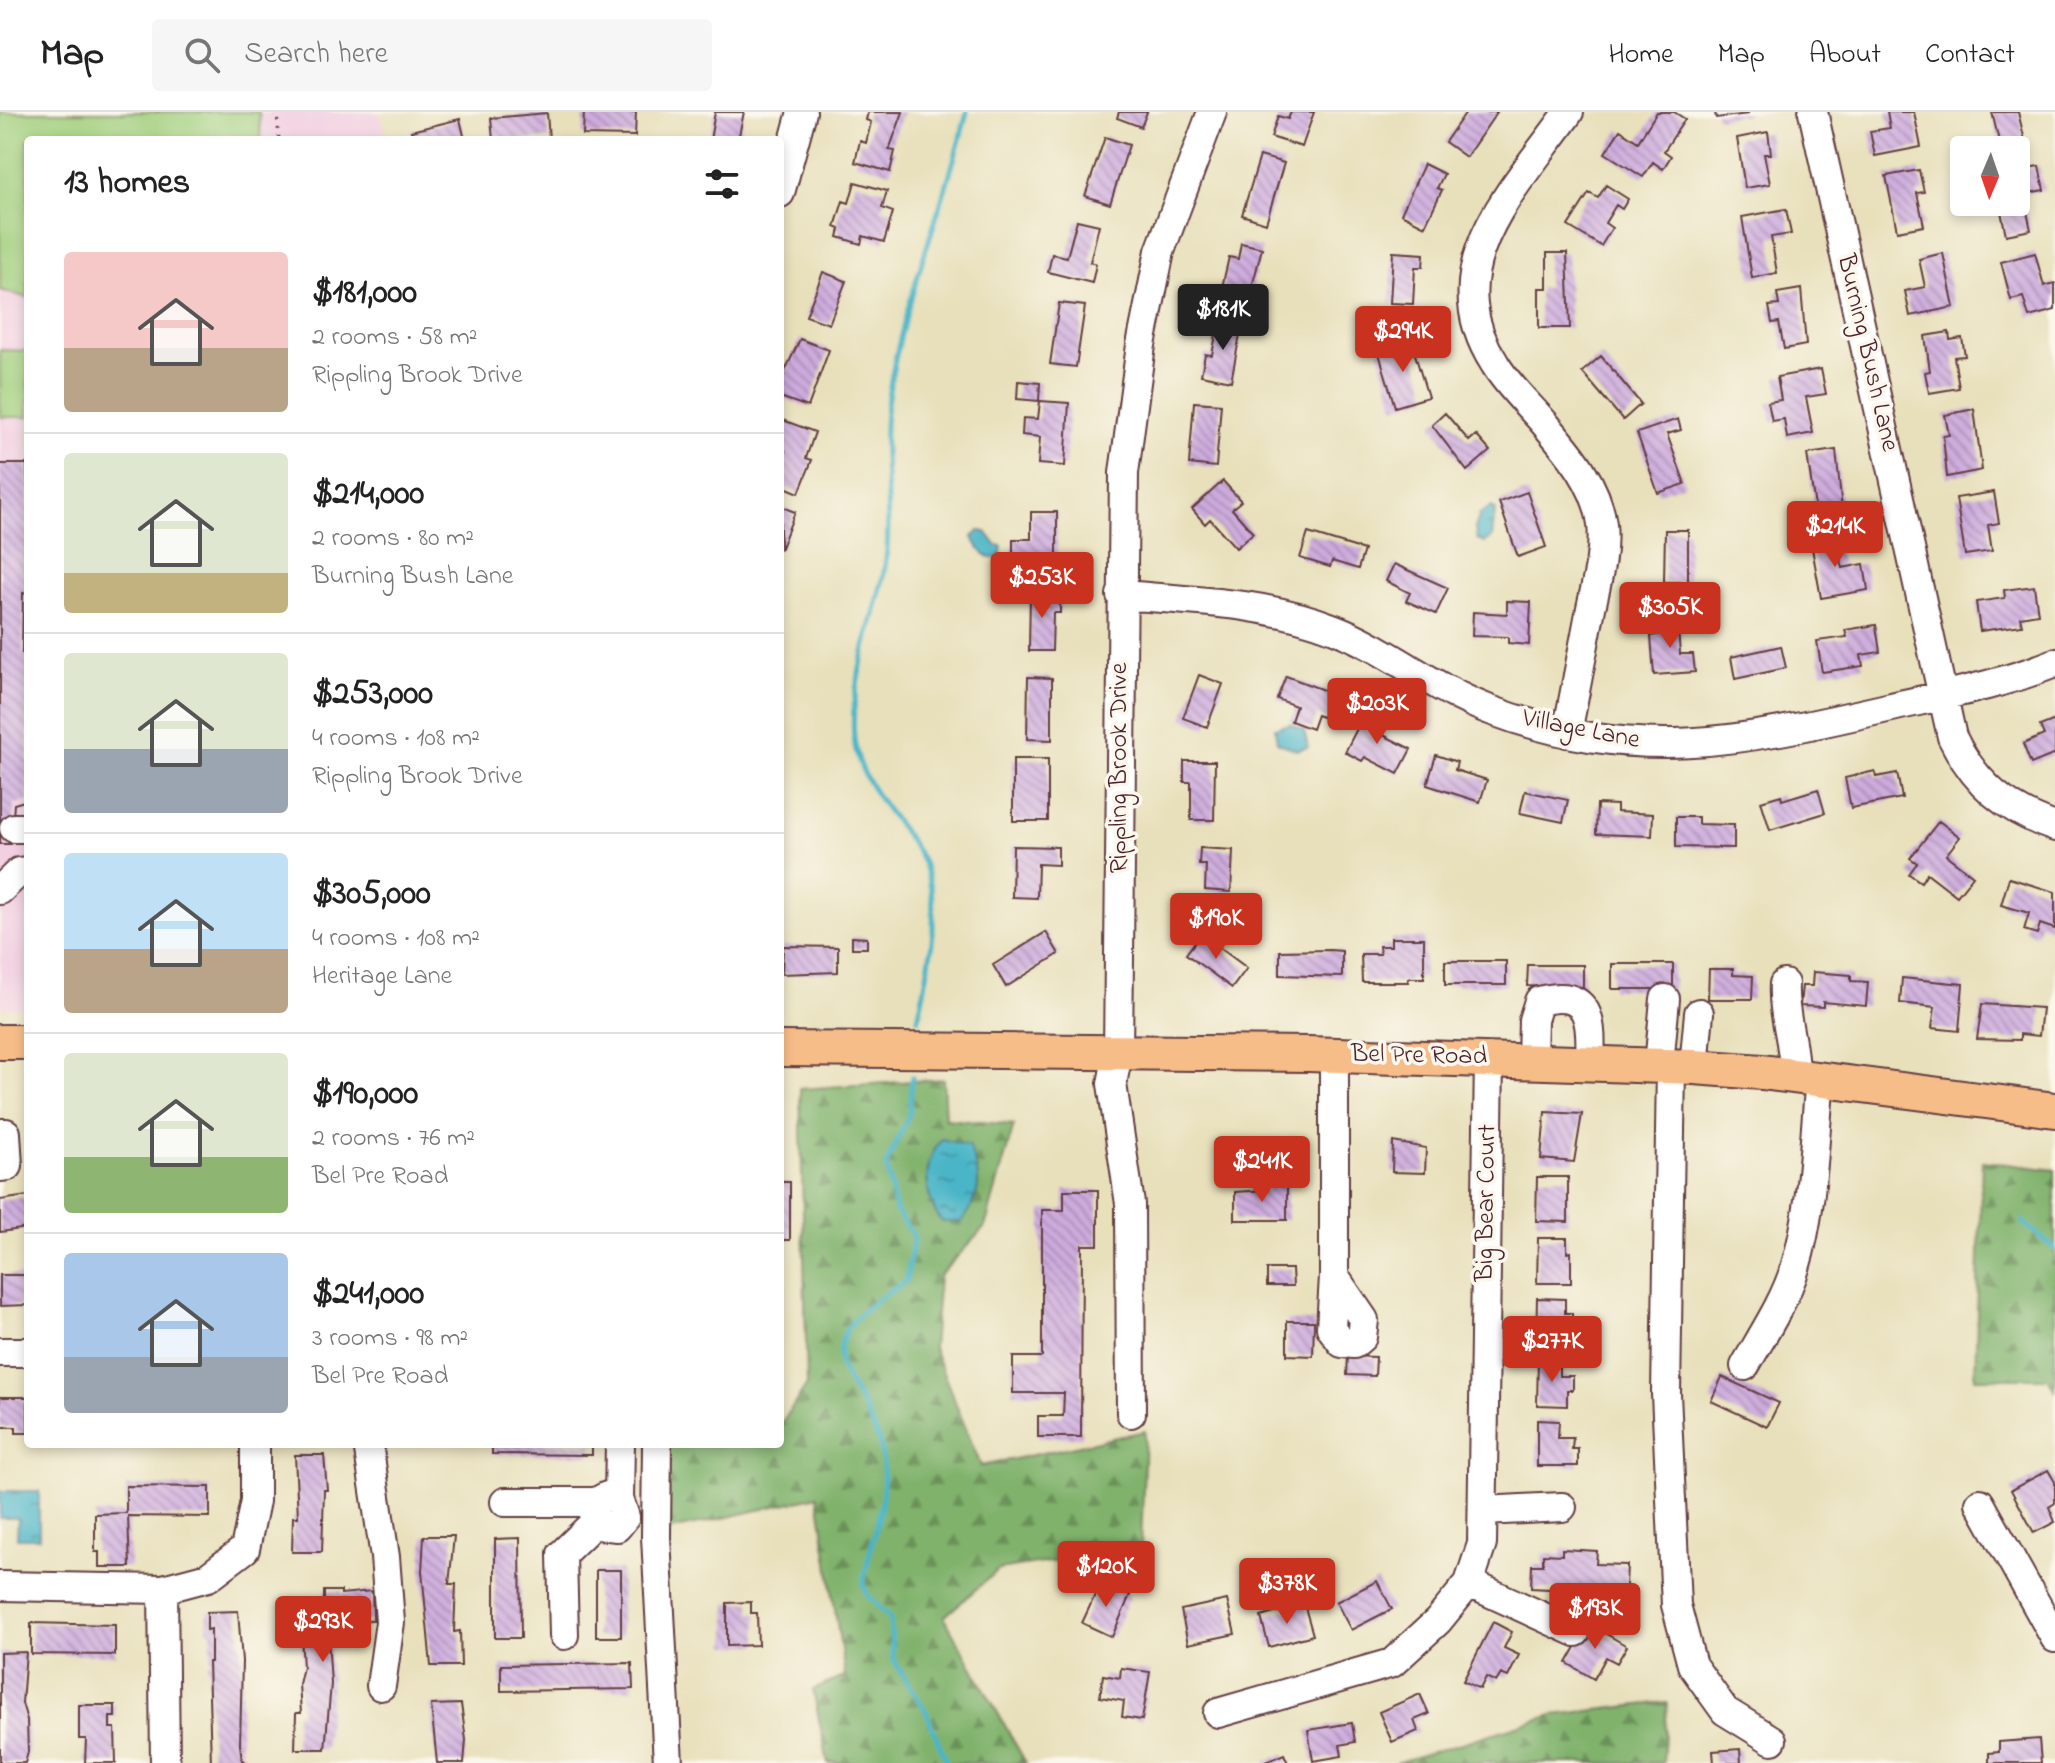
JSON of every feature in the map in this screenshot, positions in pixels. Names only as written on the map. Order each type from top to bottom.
[{"type":"main road","points":[[0,1042],[24,1042]]},
{"type":"main road","name":"Bel Pre Road","points":[[784,1049],[1334,1054],[1532,1060],[1807,1078],[2055,1110]]},
{"type":"street","points":[[784,178],[802,112]]},
{"type":"street","name":"Rippling Brook Drive","points":[[1131,1413],[1130,1204],[1112,1084],[1118,1053],[1124,473],[1141,345],[1160,251],[1212,112]]},
{"type":"street","points":[[1567,733],[1600,562],[1602,523],[1587,480],[1570,453],[1494,364],[1474,319],[1470,290],[1475,260],[1485,233],[1569,112]]},
{"type":"street","name":"Burning Bush Lane","points":[[1813,112],[1952,737],[1966,764],[1984,788],[2021,816],[2055,827]]},
{"type":"street","name":"Village Lane","points":[[1121,595],[1269,608],[1337,630],[1488,710],[1567,733],[1633,744],[1678,745],[1766,736],[2002,684],[2055,663]]},
{"type":"street","points":[[0,890],[19,872],[24,871]]},
{"type":"street","points":[[1745,1366],[1782,1300],[1796,1266],[1810,1180],[1807,1078],[1794,1049],[1783,1004],[1784,984]]},
{"type":"street","points":[[1665,999],[1675,1067],[1666,1394],[1676,1605],[1692,1665],[1725,1711],[1772,1740]]},
{"type":"street","points":[[1532,1060],[1534,1010],[1539,1001],[1558,1000],[1580,1003],[1585,1008],[1591,1025],[1590,1063]]},
{"type":"street","points":[[1675,1067],[1699,1013]]},
{"type":"street","points":[[1334,1054],[1334,1276]]},
{"type":"street","name":"Big Bear Court","points":[[1218,1713],[1392,1663],[1438,1621],[1469,1583],[1482,1544],[1489,1058]]},
{"type":"street","points":[[0,1133],[6,1133],[8,1166],[0,1167]]},
{"type":"street","points":[[0,1586],[163,1589],[208,1577],[245,1549],[255,1501],[255,1448]]},
{"type":"street","points":[[369,1448],[385,1557],[390,1622],[381,1686]]},
{"type":"street","points":[[564,1635],[562,1554],[604,1508],[619,1448]]},
{"type":"street","points":[[657,1448],[656,1537],[668,1763]]},
{"type":"street","points":[[505,1502],[604,1508]]},
{"type":"street","points":[[1980,1503],[2055,1638]]},
{"type":"street","points":[[1483,1511],[1562,1507]]},
{"type":"street","points":[[1469,1583],[1576,1632]]},
{"type":"street","points":[[163,1589],[165,1763]]},
{"type":"path","points":[[277,112],[279,136]]},
{"type":"shaded area","points":[[0,112],[379,112],[388,136],[24,136],[24,1007],[0,1007]]},
{"type":"green space","points":[[0,112],[259,112],[261,136],[24,136],[24,297],[0,290]]},
{"type":"green space","points":[[0,350],[24,351],[24,417],[0,417]]},
{"type":"green space","points":[[943,1079],[945,1119],[1014,1125],[985,1227],[939,1276],[933,1348],[981,1466],[1145,1431],[1141,1548],[998,1570],[944,1617],[1026,1763],[828,1763],[813,1690],[845,1676],[818,1496],[664,1532],[663,1448],[784,1448],[784,1419],[807,1385],[800,1089]]},
{"type":"green space","points":[[1982,1161],[2055,1170],[2055,1390],[2048,1378],[1975,1378]]},
{"type":"green space","points":[[1667,1702],[1663,1763],[1396,1763],[1553,1715]]},
{"type":"water","points":[[1491,507],[1495,510],[1492,538],[1484,543],[1477,539],[1475,528],[1480,514]]},
{"type":"water","points":[[979,531],[986,532],[996,545],[1002,546],[1000,559],[980,550],[973,537]]},
{"type":"water","points":[[1290,724],[1304,730],[1308,747],[1297,750],[1277,742],[1275,728]]},
{"type":"water","points":[[942,1139],[969,1146],[976,1168],[977,1193],[961,1222],[942,1222],[931,1202],[928,1169],[935,1148]]},
{"type":"water","points":[[0,1491],[39,1491],[39,1538],[17,1538],[18,1518],[0,1518]]},
{"type":"building","points":[[584,112],[636,112],[635,136],[583,135]]},
{"type":"building","points":[[715,112],[744,112],[739,136],[711,136]]},
{"type":"building","points":[[868,112],[903,112],[889,150],[895,151],[890,172],[855,162],[860,141],[866,143],[871,122],[866,120]]},
{"type":"building","points":[[1119,112],[1147,112],[1141,127],[1117,118]]},
{"type":"building","points":[[1291,112],[1314,112],[1302,147],[1271,137],[1278,116],[1288,119]]},
{"type":"building","points":[[1466,112],[1497,112],[1466,157],[1445,142]]},
{"type":"building","points":[[1657,112],[1674,112],[1685,119],[1664,151],[1671,156],[1663,169],[1653,162],[1643,177],[1605,153],[1620,130],[1638,142]]},
{"type":"building","points":[[1715,112],[1748,112],[1748,114],[1716,118]]},
{"type":"building","points":[[1887,112],[1914,112],[1921,147],[1875,156],[1870,131],[1890,128]]},
{"type":"building","points":[[1992,112],[2018,112],[2024,136],[1998,136]]},
{"type":"building","points":[[547,113],[549,136],[493,136],[491,118]]},
{"type":"building","points":[[460,119],[464,136],[413,136],[411,131]]},
{"type":"building","points":[[1768,132],[1771,154],[1764,154],[1770,184],[1745,188],[1737,138]]},
{"type":"building","points":[[1105,137],[1129,145],[1110,204],[1085,196]]},
{"type":"building","points":[[1260,156],[1284,163],[1266,223],[1242,215]]},
{"type":"building","points":[[1424,164],[1444,174],[1437,188],[1442,190],[1425,226],[1401,214]]},
{"type":"building","points":[[2039,166],[2044,190],[2030,193],[2030,168]]},
{"type":"building","points":[[1919,170],[1924,192],[1917,193],[1924,226],[1897,231],[1886,176]]},
{"type":"building","points":[[855,182],[887,191],[882,208],[893,212],[884,242],[863,236],[861,244],[838,237],[840,229],[835,227],[843,201],[849,203]]},
{"type":"building","points":[[1606,185],[1628,199],[1622,209],[1616,205],[1605,223],[1612,228],[1601,246],[1568,226],[1589,193],[1598,198]]},
{"type":"building","points":[[1786,209],[1791,234],[1771,237],[1777,273],[1752,278],[1742,217]]},
{"type":"building","points":[[2002,216],[2028,216],[2031,230],[2006,235]]},
{"type":"building","points":[[1077,220],[1099,225],[1090,262],[1096,264],[1092,283],[1048,272],[1052,254],[1067,257]]},
{"type":"building","points":[[1241,243],[1262,248],[1248,303],[1220,296],[1229,257],[1238,259]]},
{"type":"building","points":[[1393,252],[1424,254],[1423,267],[1415,267],[1413,304],[1390,303]]},
{"type":"building","points":[[1547,253],[1567,253],[1570,328],[1539,328],[1539,288],[1547,288]]},
{"type":"building","points":[[1943,253],[1954,307],[1910,316],[1905,291],[1925,287],[1919,259]]},
{"type":"building","points":[[2035,253],[2044,286],[2055,283],[2055,310],[2029,317],[2023,297],[2011,300],[2001,262]]},
{"type":"building","points":[[823,272],[846,281],[829,324],[806,316]]},
{"type":"building","points":[[1801,289],[1806,345],[1784,349],[1779,322],[1772,323],[1769,306],[1779,305],[1777,293]]},
{"type":"building","points":[[1059,303],[1085,306],[1076,367],[1050,364]]},
{"type":"building","points":[[1219,320],[1242,324],[1231,381],[1201,375],[1205,354],[1212,355]]},
{"type":"building","points":[[1949,332],[1950,340],[1962,338],[1965,356],[1954,357],[1959,388],[1929,393],[1925,372],[1930,371],[1925,336]]},
{"type":"building","points":[[800,339],[829,350],[808,407],[784,398],[784,373]]},
{"type":"building","points":[[1411,341],[1428,397],[1395,407],[1378,350]]},
{"type":"building","points":[[1601,356],[1641,404],[1623,420],[1582,372]]},
{"type":"building","points":[[1821,369],[1826,394],[1806,397],[1813,433],[1787,438],[1784,419],[1772,421],[1768,402],[1781,400],[1777,377]]},
{"type":"building","points":[[1018,381],[1040,383],[1039,401],[1017,399]]},
{"type":"building","points":[[1040,401],[1069,403],[1065,466],[1038,464],[1040,437],[1022,435],[1023,418],[1038,419]]},
{"type":"building","points":[[1194,402],[1221,404],[1216,467],[1189,464]]},
{"type":"building","points":[[1974,409],[1982,470],[1947,477],[1943,436],[1949,435],[1945,415]]},
{"type":"building","points":[[1445,413],[1469,441],[1476,435],[1490,451],[1467,471],[1432,425]]},
{"type":"building","points":[[1678,419],[1681,430],[1667,434],[1685,484],[1658,493],[1637,433]]},
{"type":"building","points":[[784,420],[815,432],[806,458],[812,460],[799,493],[784,487]]},
{"type":"building","points":[[1836,450],[1842,510],[1816,514],[1807,454]]},
{"type":"building","points":[[0,464],[24,464],[24,801],[14,804],[11,844],[0,844]]},
{"type":"building","points":[[1223,481],[1241,501],[1232,509],[1253,533],[1236,548],[1210,519],[1205,524],[1192,509]]},
{"type":"building","points":[[1527,492],[1546,547],[1518,557],[1499,502]]},
{"type":"building","points":[[1994,492],[1999,523],[1988,525],[1992,551],[1965,555],[1956,498]]},
{"type":"building","points":[[784,508],[795,512],[784,540]]},
{"type":"building","points":[[1031,512],[1057,512],[1057,575],[1031,574],[1032,555],[1013,555],[1013,539],[1031,539]]},
{"type":"building","points":[[1665,530],[1688,530],[1688,582],[1664,582]]},
{"type":"building","points":[[1308,533],[1364,550],[1358,569],[1332,561],[1330,567],[1300,558]]},
{"type":"building","points":[[1835,533],[1842,568],[1864,564],[1868,590],[1821,598],[1810,537]]},
{"type":"building","points":[[1394,564],[1448,588],[1436,614],[1406,601],[1410,593],[1386,581]]},
{"type":"building","points":[[2034,586],[2038,614],[2020,617],[2022,625],[1980,631],[1976,602],[2005,598],[2004,590]]},
{"type":"building","points":[[1030,593],[1060,594],[1060,613],[1053,613],[1052,651],[1029,651]]},
{"type":"building","points":[[1507,601],[1531,602],[1529,645],[1508,643],[1508,637],[1472,636],[1473,612],[1507,614]]},
{"type":"building","points":[[1677,618],[1680,654],[1693,654],[1695,672],[1654,675],[1651,636],[1657,635],[1656,620]]},
{"type":"building","points":[[1876,625],[1880,652],[1861,655],[1863,666],[1822,672],[1817,641],[1847,637],[1845,630]]},
{"type":"building","points":[[1781,646],[1786,668],[1735,679],[1731,657]]},
{"type":"building","points":[[1199,675],[1223,684],[1207,727],[1183,718]]},
{"type":"building","points":[[1286,676],[1345,698],[1336,722],[1317,715],[1312,729],[1291,721],[1296,706],[1277,699]]},
{"type":"building","points":[[1028,677],[1052,678],[1052,740],[1027,739]]},
{"type":"building","points":[[1364,715],[1383,725],[1379,733],[1411,749],[1398,774],[1365,757],[1362,761],[1345,752]]},
{"type":"building","points":[[2055,720],[2055,754],[2031,764],[2023,744],[2044,735],[2040,726]]},
{"type":"building","points":[[1436,755],[1457,762],[1455,770],[1487,780],[1480,802],[1427,785]]},
{"type":"building","points":[[1013,759],[1048,759],[1048,821],[1013,821]]},
{"type":"building","points":[[1184,761],[1215,761],[1214,820],[1191,820],[1191,782],[1184,782]]},
{"type":"building","points":[[1875,771],[1876,777],[1897,773],[1902,798],[1851,808],[1845,778]]},
{"type":"building","points":[[1818,789],[1825,813],[1770,830],[1761,801],[1781,795],[1782,800]]},
{"type":"building","points":[[1525,791],[1568,800],[1563,822],[1520,813]]},
{"type":"building","points":[[1597,804],[1617,805],[1617,812],[1653,814],[1652,836],[1596,834]]},
{"type":"building","points":[[1676,817],[1698,817],[1698,824],[1734,825],[1734,848],[1676,847]]},
{"type":"building","points":[[1939,821],[1960,837],[1946,855],[1973,876],[1957,896],[1927,873],[1921,882],[1909,874],[1917,863],[1910,858]]},
{"type":"building","points":[[1013,846],[1058,847],[1058,865],[1038,864],[1037,898],[1012,897]]},
{"type":"building","points":[[1200,848],[1233,850],[1231,892],[1205,890],[1206,865],[1199,865]]},
{"type":"building","points":[[2009,878],[2055,892],[2055,929],[2040,924],[2037,934],[2024,930],[2029,913],[2001,905]]},
{"type":"building","points":[[1046,932],[1059,954],[1006,987],[993,965]]},
{"type":"building","points":[[1201,934],[1247,968],[1232,988],[1186,954]]},
{"type":"building","points":[[852,937],[867,938],[867,948],[852,948]]},
{"type":"building","points":[[1391,938],[1424,938],[1424,978],[1408,978],[1408,982],[1362,982],[1361,954],[1380,954],[1379,946],[1391,946]]},
{"type":"building","points":[[784,946],[838,947],[838,972],[784,974]]},
{"type":"building","points":[[1280,951],[1342,951],[1342,977],[1280,975]]},
{"type":"building","points":[[1445,961],[1506,961],[1506,985],[1445,985]]},
{"type":"building","points":[[1612,964],[1673,964],[1673,989],[1612,989]]},
{"type":"building","points":[[1528,965],[1583,965],[1583,987],[1527,986]]},
{"type":"building","points":[[1709,969],[1733,969],[1733,975],[1753,976],[1752,999],[1708,999]]},
{"type":"building","points":[[1813,972],[1851,975],[1851,981],[1868,982],[1866,1006],[1823,1002],[1823,1007],[1800,1006],[1802,986],[1812,986]]},
{"type":"building","points":[[1902,978],[1963,984],[1959,1031],[1932,1028],[1935,1007],[1900,1003]]},
{"type":"building","points":[[1982,1004],[2042,1008],[2039,1036],[2020,1034],[2020,1040],[1977,1039]]},
{"type":"building","points":[[1545,1112],[1582,1114],[1574,1162],[1541,1159]]},
{"type":"building","points":[[1393,1142],[1426,1148],[1425,1173],[1392,1172]]},
{"type":"building","points":[[1537,1177],[1568,1177],[1568,1222],[1536,1221]]},
{"type":"building","points":[[784,1182],[790,1182],[790,1240],[784,1240]]},
{"type":"building","points":[[1268,1185],[1287,1185],[1287,1220],[1235,1220],[1235,1192],[1268,1190]]},
{"type":"building","points":[[1064,1190],[1098,1190],[1098,1245],[1082,1245],[1081,1437],[1038,1437],[1038,1416],[1063,1416],[1064,1393],[1013,1393],[1013,1357],[1042,1357],[1042,1210],[1064,1210]]},
{"type":"building","points":[[24,1197],[24,1229],[0,1232],[0,1200]]},
{"type":"building","points":[[1538,1238],[1567,1238],[1567,1253],[1571,1252],[1571,1283],[1537,1283]]},
{"type":"building","points":[[1267,1269],[1292,1269],[1293,1286],[1267,1286]]},
{"type":"building","points":[[0,1275],[24,1275],[24,1305],[0,1306]]},
{"type":"building","points":[[1537,1298],[1565,1299],[1565,1313],[1572,1313],[1572,1327],[1558,1327],[1558,1344],[1536,1344]]},
{"type":"building","points":[[1287,1321],[1314,1321],[1313,1356],[1287,1355]]},
{"type":"building","points":[[1348,1356],[1376,1357],[1375,1376],[1347,1375]]},
{"type":"building","points":[[1538,1359],[1559,1359],[1559,1376],[1573,1376],[1573,1390],[1567,1390],[1567,1406],[1537,1405]]},
{"type":"building","points":[[1722,1377],[1779,1403],[1767,1427],[1711,1401]]},
{"type":"building","points":[[0,1397],[24,1397],[24,1433],[16,1433],[16,1427],[0,1427]]},
{"type":"building","points":[[1537,1420],[1559,1421],[1558,1438],[1573,1438],[1572,1449],[1578,1449],[1578,1466],[1537,1466]]},
{"type":"building","points":[[492,1448],[592,1448],[592,1455],[492,1454]]},
{"type":"building","points":[[295,1455],[324,1455],[327,1490],[324,1490],[322,1552],[292,1552],[293,1517],[298,1517]]},
{"type":"building","points":[[2048,1470],[2055,1482],[2055,1503],[2049,1507],[2055,1522],[2034,1533],[2011,1490]]},
{"type":"building","points":[[126,1486],[210,1487],[210,1517],[128,1516],[130,1567],[99,1567],[99,1552],[95,1552],[95,1514],[126,1513]]},
{"type":"building","points":[[424,1536],[454,1536],[449,1584],[456,1584],[454,1632],[460,1631],[461,1666],[431,1666],[422,1571]]},
{"type":"building","points":[[520,1538],[521,1638],[495,1638],[495,1539]]},
{"type":"building","points":[[1562,1549],[1597,1551],[1596,1564],[1627,1565],[1625,1607],[1604,1606],[1605,1592],[1531,1588],[1532,1565],[1543,1565],[1543,1554],[1562,1555]]},
{"type":"building","points":[[596,1570],[621,1570],[621,1637],[596,1637]]},
{"type":"building","points":[[1377,1581],[1392,1609],[1351,1630],[1336,1602]]},
{"type":"building","points":[[1101,1582],[1130,1595],[1112,1637],[1082,1623]]},
{"type":"building","points":[[324,1591],[341,1591],[341,1594],[372,1591],[373,1620],[327,1621],[331,1684],[325,1749],[295,1749],[296,1713],[301,1713],[299,1684],[303,1667],[301,1636],[295,1636],[295,1619],[324,1619]]},
{"type":"building","points":[[1227,1600],[1235,1634],[1188,1644],[1181,1610]]},
{"type":"building","points":[[751,1602],[751,1613],[757,1613],[758,1645],[727,1646],[727,1603]]},
{"type":"building","points":[[1304,1604],[1313,1635],[1269,1647],[1261,1617]]},
{"type":"building","points":[[238,1611],[242,1661],[240,1745],[242,1760],[248,1763],[211,1763],[208,1662],[211,1662],[211,1629],[207,1630],[207,1612]]},
{"type":"building","points":[[1493,1622],[1512,1632],[1504,1648],[1519,1655],[1508,1677],[1501,1674],[1496,1682],[1486,1677],[1480,1689],[1463,1681]]},
{"type":"building","points":[[31,1623],[115,1625],[115,1655],[31,1654]]},
{"type":"building","points":[[1589,1624],[1627,1646],[1617,1663],[1606,1657],[1594,1679],[1567,1663]]},
{"type":"building","points":[[26,1652],[22,1703],[27,1720],[28,1752],[25,1763],[0,1763],[0,1653]]},
{"type":"building","points":[[632,1663],[633,1689],[501,1691],[501,1665]]},
{"type":"building","points":[[1121,1668],[1150,1672],[1142,1720],[1122,1717],[1124,1701],[1100,1697],[1103,1675],[1120,1678]]},
{"type":"building","points":[[1420,1694],[1429,1714],[1414,1720],[1418,1731],[1392,1742],[1379,1712]]},
{"type":"building","points":[[461,1704],[466,1740],[464,1763],[437,1763],[431,1705]]},
{"type":"building","points":[[79,1705],[115,1705],[115,1717],[110,1717],[110,1728],[115,1728],[116,1763],[85,1763],[86,1739],[79,1739]]},
{"type":"building","points":[[1352,1723],[1355,1742],[1340,1745],[1342,1756],[1313,1761],[1308,1730]]},
{"type":"building","points":[[2039,1739],[2041,1763],[1989,1763],[1989,1753],[1999,1752],[1999,1742]]},
{"type":"building","points":[[1740,1749],[1741,1763],[1714,1763],[1713,1751]]},
{"type":"building","points":[[1284,1754],[1288,1763],[1263,1763]]},
{"type":"waterway","points":[[918,1019],[933,935],[931,892],[918,853],[879,799],[863,770],[857,755],[853,717],[859,675],[887,550],[885,419],[888,397],[903,325],[967,112]]},
{"type":"waterway","points":[[912,1077],[909,1115],[886,1164],[896,1211],[914,1237],[906,1281],[859,1315],[843,1337],[840,1351],[842,1370],[879,1439],[883,1468],[881,1502],[863,1585],[869,1597],[890,1618],[893,1659],[926,1711],[947,1763]]},
{"type":"waterway","points":[[2023,1222],[2055,1249]]}]
